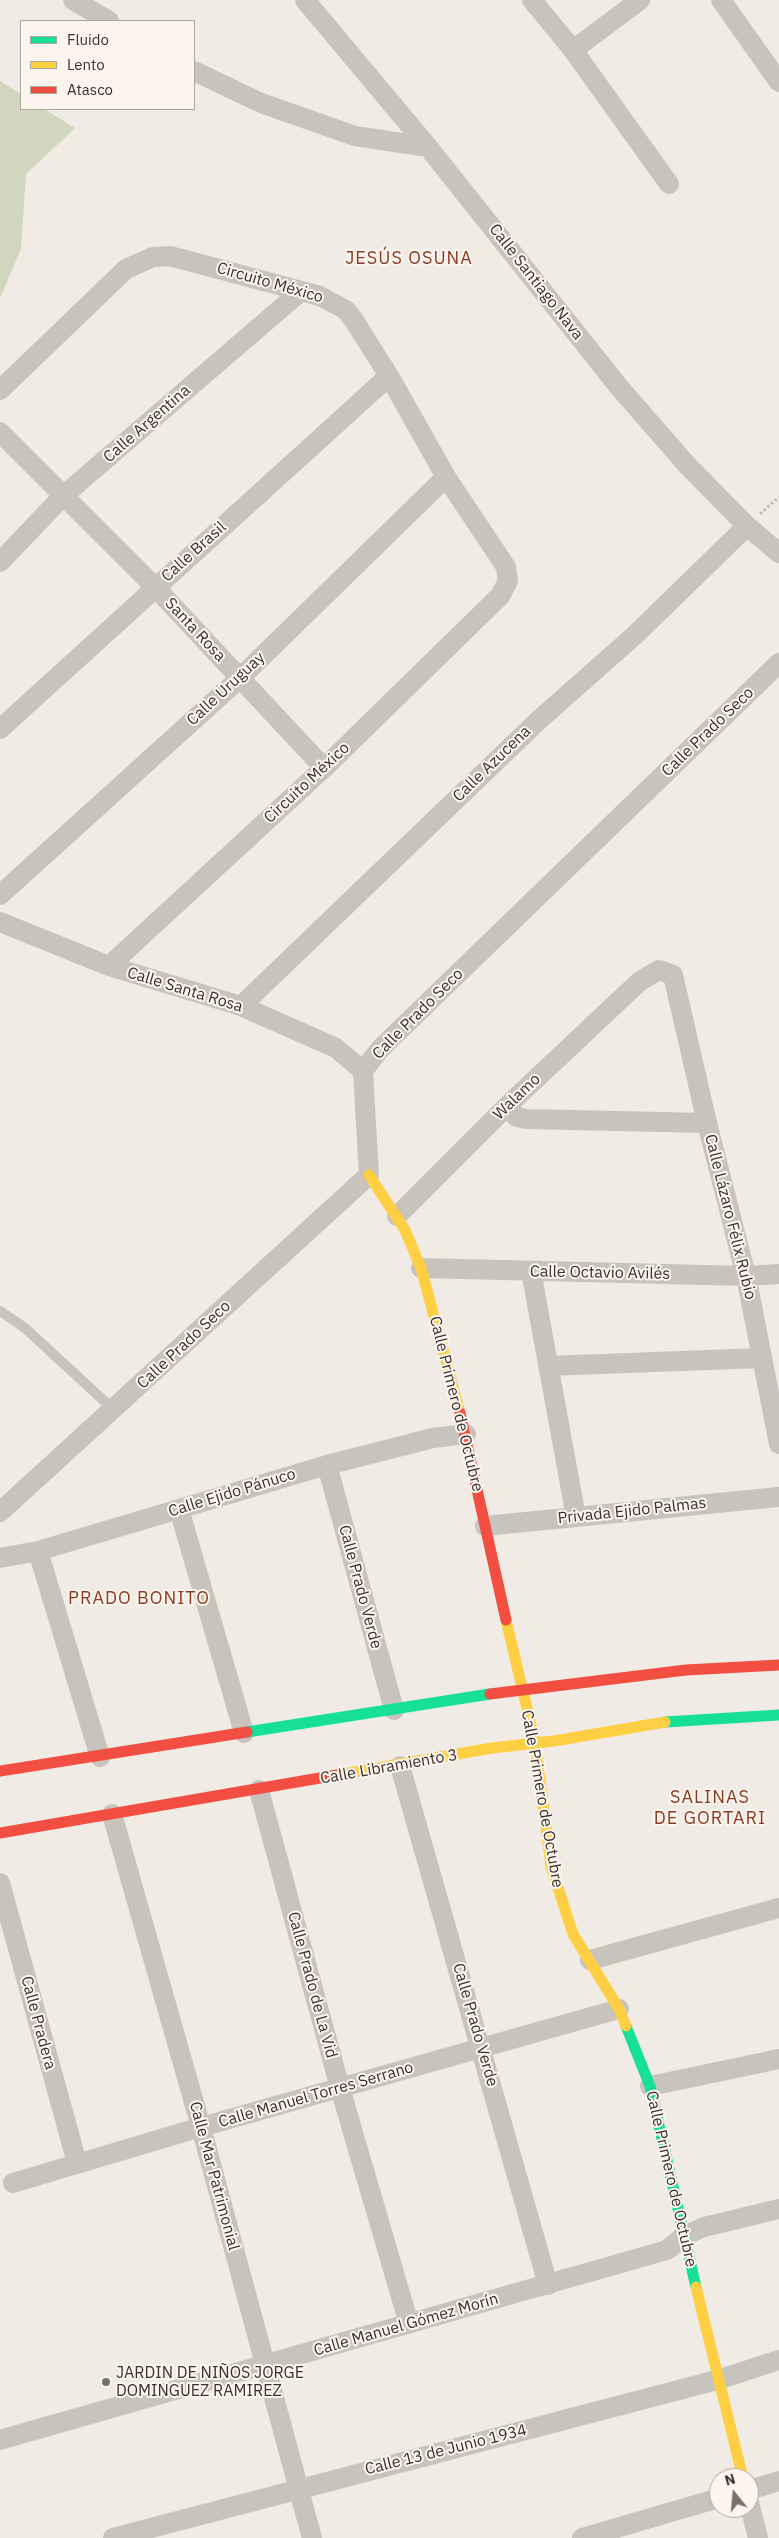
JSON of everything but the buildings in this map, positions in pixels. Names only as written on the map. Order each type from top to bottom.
[{"type":"street","points":[[73,0],[107,20]]},
{"type":"street","name":"Calle Santiago Nava","points":[[305,0],[428,147],[619,387],[686,465],[747,526],[779,553]]},
{"type":"street","points":[[532,0],[573,50],[668,184]]},
{"type":"street","points":[[573,50],[640,0]]},
{"type":"street","points":[[721,0],[779,82]]},
{"type":"street","points":[[195,71],[261,103],[346,133],[395,143],[428,147]]},
{"type":"street","name":"Circuito México","points":[[0,390],[126,269],[153,257],[170,256],[320,296],[346,310],[389,376],[446,478],[506,567],[508,581],[500,596],[324,768],[109,966]]},
{"type":"street","name":"Calle Argentina","points":[[0,562],[63,496],[300,292]]},
{"type":"street","name":"Calle Brasil","points":[[0,729],[389,376]]},
{"type":"street","name":"Santa Rosa","points":[[0,432],[156,587],[324,768]]},
{"type":"street","name":"Calle Uruguay","points":[[0,895],[240,678],[446,478]]},
{"type":"street","name":"Calle Azucena","points":[[241,1006],[540,719],[635,635],[747,526]]},
{"type":"street","name":"Calle Prado Seco","points":[[0,1512],[114,1410],[369,1175],[363,1071],[380,1049],[779,663]]},
{"type":"street","name":"Calle Santa Rosa","points":[[0,922],[109,966],[241,1006],[336,1048],[363,1071]]},
{"type":"street","name":"Walamo","points":[[397,1216],[506,1107],[640,981],[659,970],[674,975],[678,991]]},
{"type":"street","name":"Calle Lázaro Félix Rubio","points":[[678,991],[707,1123],[746,1276],[779,1444]]},
{"type":"street","points":[[506,1107],[517,1117],[526,1119],[707,1123]]},
{"type":"street","name":"Calle Primero de Octubre","points":[[369,1175],[397,1216],[421,1268],[466,1434],[521,1689],[535,1742],[551,1866],[574,1934],[619,2009],[650,2086],[717,2380],[740,2468]]},
{"type":"street","name":"Calle Octavio Avilés","points":[[421,1268],[746,1276],[779,1274]]},
{"type":"street","points":[[531,1271],[576,1516]]},
{"type":"street","points":[[548,1366],[762,1358]]},
{"type":"street","name":"Calle Ejido Pánuco","points":[[0,1558],[38,1551],[327,1465],[433,1438],[466,1434]]},
{"type":"street","name":"Calle Prado Verde","points":[[327,1465],[394,1710]]},
{"type":"street","name":"Privada Ejido Palmas","points":[[485,1526],[779,1497]]},
{"type":"street","points":[[178,1509],[244,1733]]},
{"type":"street","points":[[38,1551],[100,1757]]},
{"type":"street","points":[[0,1771],[100,1757],[521,1689],[686,1670],[779,1666]]},
{"type":"street","name":"Calle Libramiento 3","points":[[0,1833],[535,1742],[554,1741],[666,1722],[718,1717],[779,1715]]},
{"type":"street","name":"Calle Prado Verde","points":[[400,1766],[482,2048],[548,2285]]},
{"type":"street","name":"Calle Prado de La Vid","points":[[259,1790],[340,2088],[409,2324]]},
{"type":"street","name":"Calle Mar Patrimonial","points":[[112,1814],[201,2127],[312,2538]]},
{"type":"street","name":"Calle Pradera","points":[[0,1882],[4,1912],[77,2163]]},
{"type":"street","points":[[590,1960],[779,1908]]},
{"type":"street","name":"Calle Manuel Torres Serrano","points":[[13,2183],[201,2127],[619,2009]]},
{"type":"street","points":[[650,2086],[779,2059]]},
{"type":"street","name":"Calle Manuel Gómez Morín","points":[[0,2440],[266,2366],[667,2250],[684,2236],[704,2227],[779,2209]]},
{"type":"street","name":"Calle 13 de Junio 1934","points":[[113,2538],[717,2380],[779,2360]]},
{"type":"street","points":[[759,2487],[779,2481]]},
{"type":"street","points":[[582,2538],[709,2501]]},
{"type":"street","points":[[753,2518],[758,2538]]},
{"type":"lane","points":[[0,1311],[25,1328],[114,1410]]},
{"type":"green space","points":[[0,81],[20,93],[20,110],[46,110],[75,128],[26,174],[21,249],[0,298]]},
{"type":"traffic: fast","points":[[247,1732],[490,1694]]},
{"type":"traffic: fast","points":[[665,1722],[779,1715]]},
{"type":"traffic: fast","points":[[626,2026],[650,2086],[696,2287]]},
{"type":"traffic: slow","points":[[369,1175],[405,1230],[421,1268],[460,1413]]},
{"type":"traffic: slow","points":[[506,1620],[535,1742],[551,1866],[573,1934],[619,2009],[626,2026]]},
{"type":"traffic: slow","points":[[343,1774],[492,1748],[554,1741],[665,1722]]},
{"type":"traffic: slow","points":[[696,2287],[741,2468]]},
{"type":"traffic: jam","points":[[460,1413],[506,1620]]},
{"type":"traffic: jam","points":[[490,1694],[686,1670],[779,1665]]},
{"type":"traffic: jam","points":[[0,1771],[247,1732]]},
{"type":"traffic: jam","points":[[0,1833],[343,1774]]},
{"type":"place","name":"JARDIN DE NIÑOS JORGE DOMINGUEZ RAMIREZ","points":[[106,2382]]},
{"type":"district","name":"JESÚS OSUNA","points":[[409,259]]},
{"type":"district","name":"PRADO BONITO","points":[[139,1599]]},
{"type":"district","name":"SALINAS DE GORTARI","points":[[710,1808]]}]
